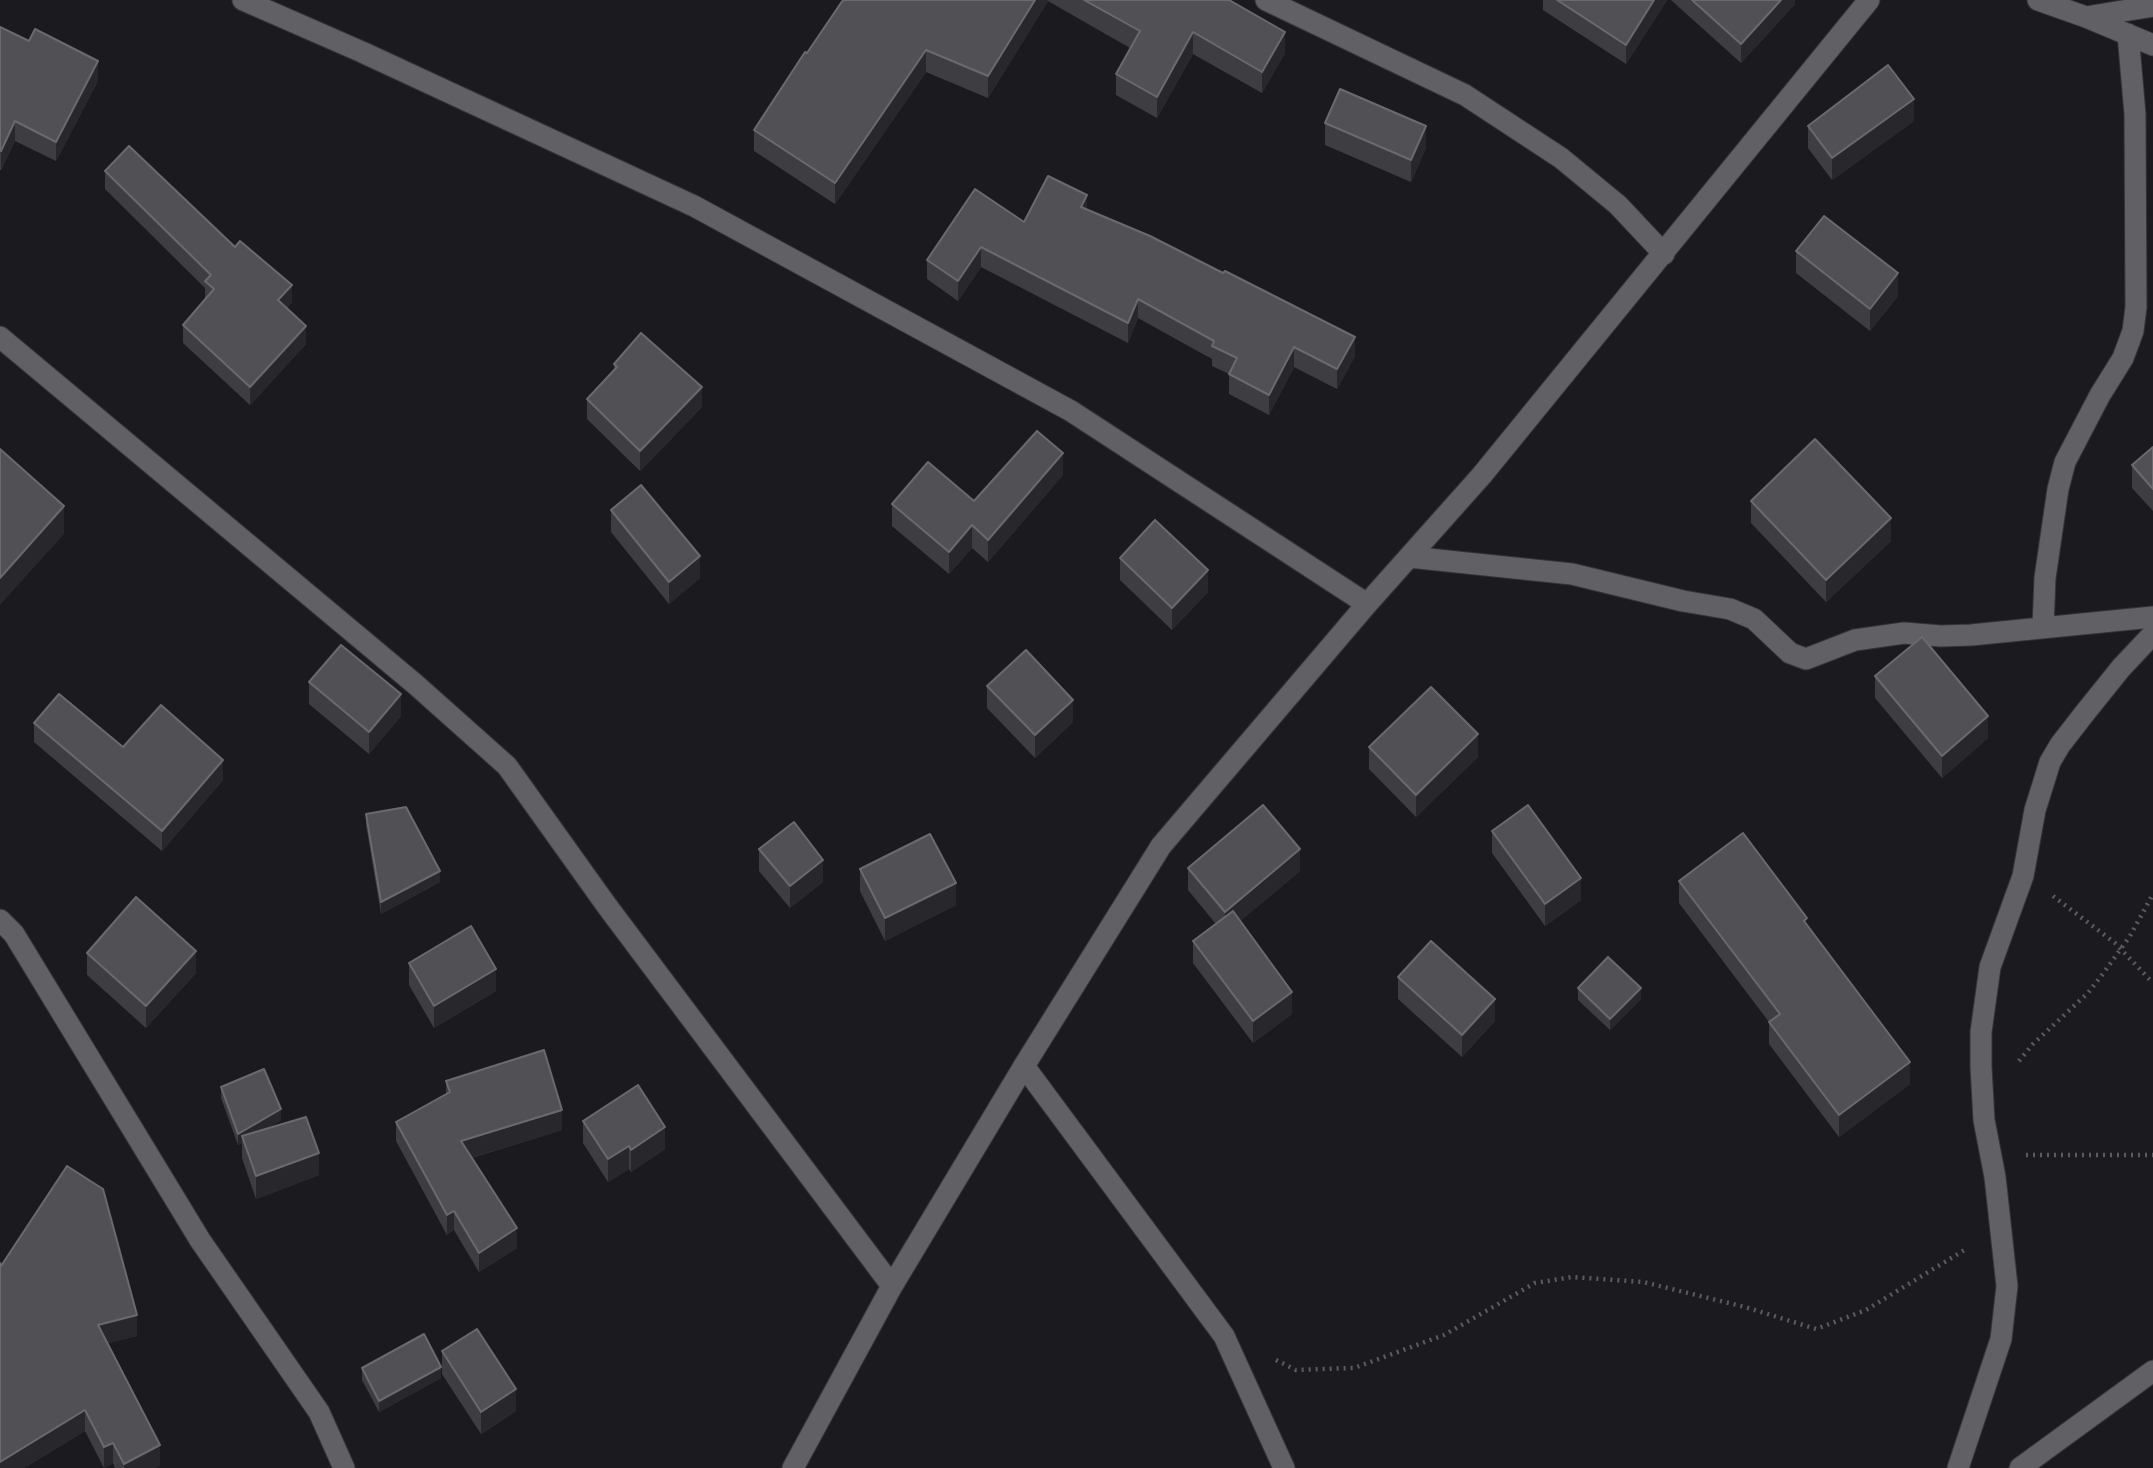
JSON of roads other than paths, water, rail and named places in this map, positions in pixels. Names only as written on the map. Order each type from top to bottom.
[{"type":"street","points":[[243,0],[694,206],[1071,411],[1367,604]]},
{"type":"street","points":[[1266,0],[1465,94],[1560,158],[1618,205],[1664,254]]},
{"type":"street","points":[[793,1468],[892,1286],[1024,1066],[1161,846],[1367,604],[1482,475],[1869,0]]},
{"type":"street","points":[[2038,0],[2153,45]]},
{"type":"street","points":[[2086,17],[2153,6]]},
{"type":"street","points":[[2043,627],[2048,555],[2065,462],[2123,358],[2133,331],[2136,307],[2136,114],[2128,34]]},
{"type":"street","points":[[0,337],[405,676],[507,766],[607,906],[892,1286]]},
{"type":"street","points":[[1409,557],[1572,574],[1730,610],[1754,619],[1790,653],[1806,659],[1845,643],[1904,633],[1971,635],[2153,617]]},
{"type":"street","points":[[1958,1468],[2001,1339],[2007,1286],[2002,1230],[1984,1121],[1981,1032],[1986,989],[1997,942],[2023,876],[2035,810],[2050,762],[2099,695],[2153,634]]},
{"type":"street","points":[[0,920],[14,934],[200,1240],[319,1412],[344,1468]]},
{"type":"street","points":[[1024,1066],[1224,1336],[1284,1468]]},
{"type":"street","points":[[2020,1468],[2153,1371]]}]
